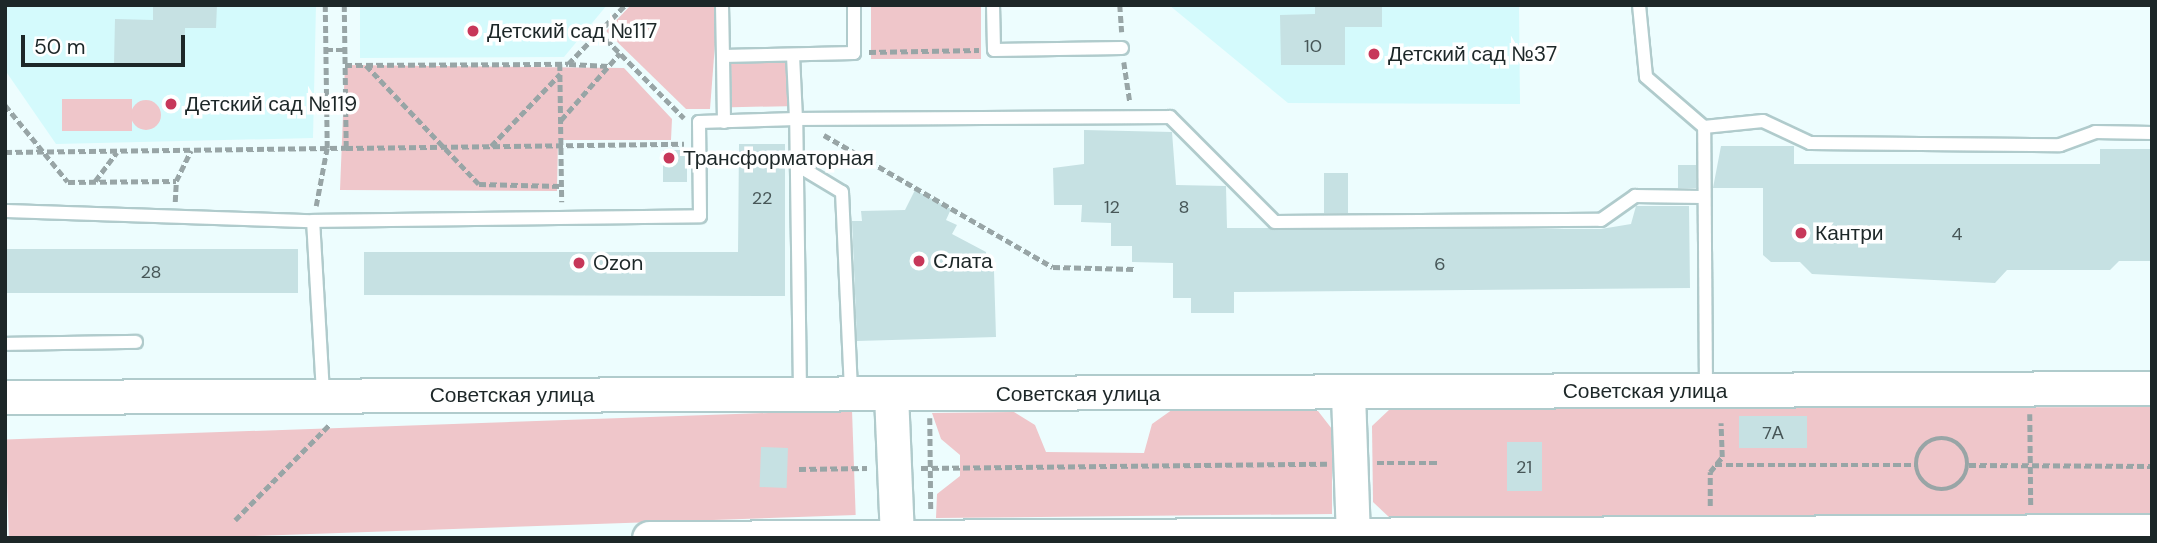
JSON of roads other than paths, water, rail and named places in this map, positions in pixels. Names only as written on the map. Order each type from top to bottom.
[{"type":"street","name":"Советская улица","points":[[5,397],[330,407],[800,394],[1348,394],[2152,388]]},
{"type":"street","points":[[891,394],[897,537]]},
{"type":"street","points":[[1348,394],[1353,535]]},
{"type":"street","points":[[649,538],[2100,535],[2152,531]]},
{"type":"lane","points":[[722,5],[724,122]]},
{"type":"lane","points":[[723,55],[854,53],[853,5]]},
{"type":"lane","points":[[993,5],[994,50],[1122,48]]},
{"type":"lane","points":[[1639,5],[1646,77],[1704,127],[1763,121],[1810,143],[2060,145],[2095,132],[2152,133]]},
{"type":"lane","points":[[793,55],[800,394]]},
{"type":"lane","points":[[6,214],[313,221],[700,216],[699,122],[1131,113],[1170,117],[1275,222],[1601,220],[1635,196],[1702,197]]},
{"type":"lane","points":[[1704,127],[1702,197],[1706,391]]},
{"type":"lane","points":[[797,165],[842,192],[851,394]]},
{"type":"lane","points":[[313,221],[330,407]]},
{"type":"lane","points":[[5,344],[136,342]]},
{"type":"place","name":"Детский сад №117","points":[[473,31]]},
{"type":"place","name":"Детский сад №37","points":[[1374,54]]},
{"type":"place","name":"Детский сад №119","points":[[171,104]]},
{"type":"place","name":"Трансформаторная","points":[[669,158]]},
{"type":"place","name":"Кантри","points":[[1801,233]]},
{"type":"place","name":"Слата","points":[[919,261]]},
{"type":"place","name":"Ozon","points":[[579,263]]}]
